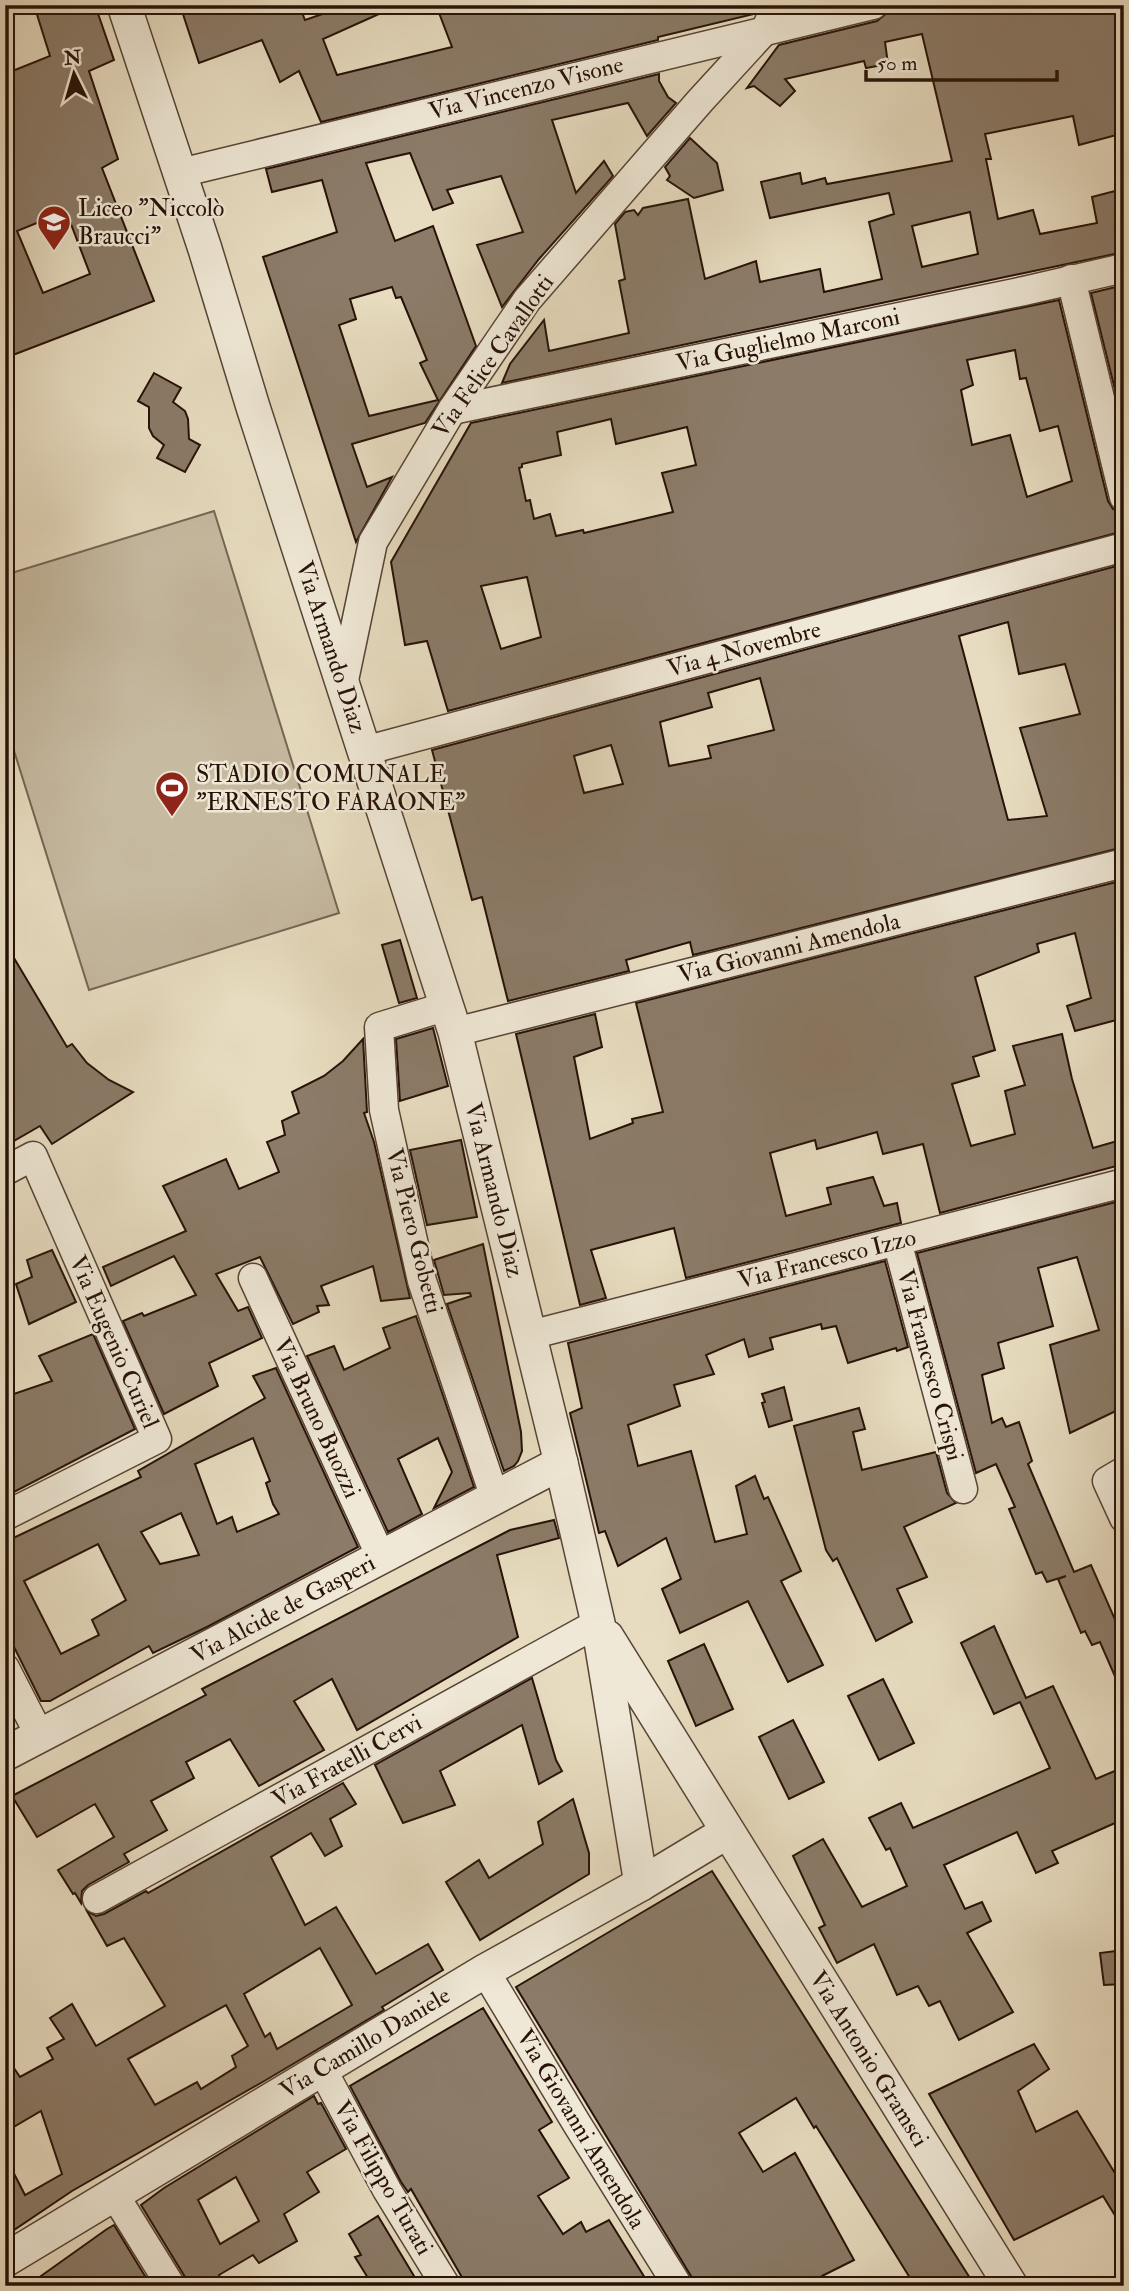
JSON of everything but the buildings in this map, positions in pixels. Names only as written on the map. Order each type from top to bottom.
[{"type":"street","name":"Via Armando Diaz","points":[[124,5],[451,1019],[561,1463]]},
{"type":"street","name":"Via Vincenzo Visone","points":[[180,173],[771,17],[873,5]]},
{"type":"street","name":"Via Felice Cavallotti","points":[[343,685],[373,542],[452,410],[527,300],[771,17]]},
{"type":"street","name":"Via Guglielmo Marconi","points":[[452,410],[997,297],[1124,268]]},
{"type":"street","points":[[1071,279],[1124,497]]},
{"type":"street","name":"Via 4 Novembre","points":[[364,751],[1124,547]]},
{"type":"street","name":"Via Giovanni Amendola","points":[[451,1019],[1124,863]]},
{"type":"street","name":"Via Piero Gobetti","points":[[451,1019],[379,1027],[384,1110],[422,1281],[495,1497]]},
{"type":"street","name":"Via Eugenio Curiel","points":[[5,1171],[33,1156],[157,1439],[5,1516]]},
{"type":"street","name":"Via Francesco Izzo","points":[[530,1335],[1124,1183]]},
{"type":"street","name":"Via Francesco Crispi","points":[[897,1241],[963,1489]]},
{"type":"street","name":"Via Bruno Buozzi","points":[[253,1278],[381,1557]]},
{"type":"street","points":[[561,1463],[598,1623],[642,1884]]},
{"type":"street","name":"Via Alcide de Gasperi","points":[[5,1754],[561,1463]]},
{"type":"street","points":[[1124,1471],[1107,1481],[1124,1518]]},
{"type":"street","name":"Via Antonio Gramsci","points":[[598,1623],[1011,2286]]},
{"type":"street","name":"Via Fratelli Cervi","points":[[97,1899],[598,1623]]},
{"type":"street","points":[[5,1668],[40,1736]]},
{"type":"street","points":[[618,1741],[632,1716],[666,1731]]},
{"type":"street","name":"Via Camillo Daniele","points":[[5,2260],[485,1971],[642,1884],[727,1832]]},
{"type":"street","name":"Via Giovanni Amendola","points":[[485,1971],[569,2113],[678,2286]]},
{"type":"street","name":"Via Filippo Turati","points":[[322,2069],[387,2190],[446,2286]]},
{"type":"street","points":[[114,2194],[172,2286]]},
{"type":"shaded area","name":"STADIO COMUNALE \"ERNESTO FARAONE\"","points":[[214,511],[339,913],[89,990],[5,722],[5,575]]},
{"type":"place","name":"Liceo \"Niccolò Braucci\"","points":[[54,252]]},
{"type":"place","name":"STADIO COMUNALE \"ERNESTO FARAONE\"","points":[[172,818]]}]
